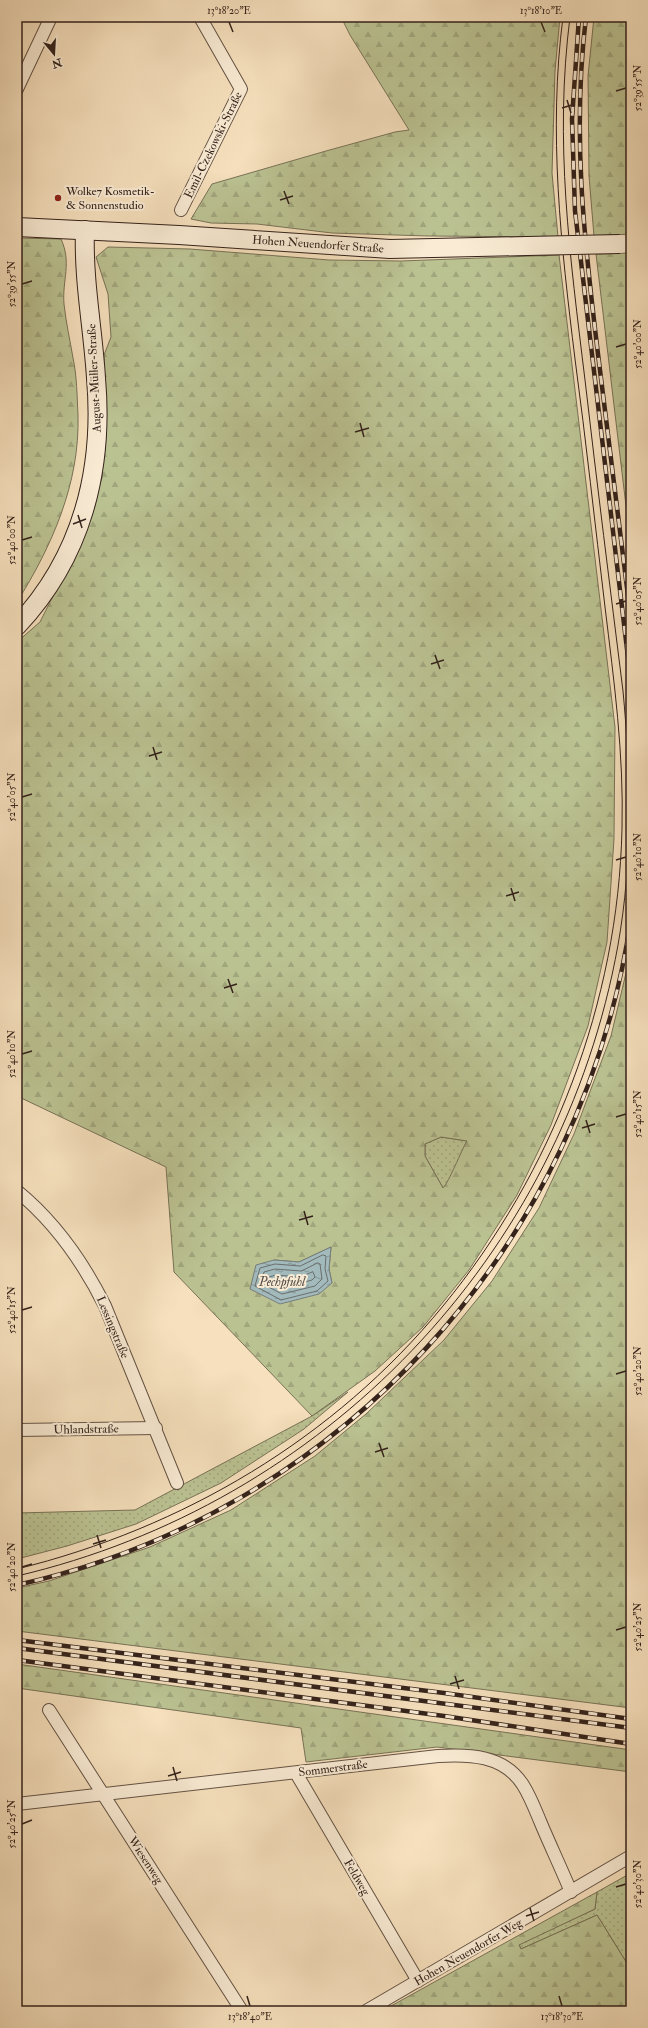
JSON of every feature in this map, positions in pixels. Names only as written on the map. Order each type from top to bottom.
[{"type":"main road","name":"Hohen Neuendorfer Straße","points":[[17,227],[179,235],[384,249],[625,244]]},
{"type":"main road","name":"August-Müller-Straße","points":[[17,626],[44,593],[62,562],[85,510],[94,473],[98,418],[88,285],[86,230]]},
{"type":"street","points":[[17,89],[51,17]]},
{"type":"street","name":"Emil-Czekowski-Straße","points":[[181,210],[241,89],[200,17]]},
{"type":"street","name":"Lessingstraße","points":[[19,1196],[39,1212],[69,1246],[96,1288],[156,1428],[177,1483]]},
{"type":"street","name":"Uhlandstraße","points":[[17,1430],[156,1428]]},
{"type":"street","name":"Wiesenweg","points":[[49,1710],[242,2011]]},
{"type":"street","name":"Sommerstraße","points":[[17,1804],[454,1755],[470,1755],[493,1760],[510,1770],[524,1786],[571,1892]]},
{"type":"street","name":"Feldweg","points":[[296,1773],[418,1981]]},
{"type":"street","name":"Hohen Neuendorfer Weg","points":[[366,2011],[631,1856]]},
{"type":"green space","points":[[341,17],[560,17],[555,71],[552,173],[558,237],[428,236],[332,233],[257,224],[211,223],[191,219],[212,184],[395,132],[409,130],[350,35]]},
{"type":"green space","points":[[594,17],[631,17],[631,234],[594,236],[589,176],[588,76]]},
{"type":"green space","points":[[17,238],[61,239],[66,256],[64,304],[77,386],[78,415],[74,465],[69,489],[42,559],[17,602]]},
{"type":"green space","points":[[108,247],[190,249],[329,260],[401,261],[559,255],[615,727],[614,839],[607,942],[588,1026],[551,1125],[517,1195],[469,1270],[423,1327],[375,1371],[312,1416],[174,1272],[166,1167],[17,1096],[17,642],[40,622],[80,542],[102,478],[105,408],[104,355],[111,337],[108,294],[96,257]],"holes":[[[441,1137],[467,1141],[446,1185],[443,1188],[425,1156],[425,1144]],[[331,1247],[329,1269],[332,1283],[274,1260],[299,1262]]]},
{"type":"green space","points":[[631,253],[631,548],[596,254]]},
{"type":"green space","points":[[631,952],[631,1708],[17,1631],[17,1588],[49,1581],[150,1547],[231,1510],[315,1456],[366,1414],[444,1340],[492,1281],[539,1208],[574,1134],[611,1036]]},
{"type":"green space","points":[[441,1137],[467,1141],[446,1185],[443,1188],[425,1156],[425,1144]]},
{"type":"green space","points":[[348,1392],[304,1429],[221,1483],[136,1524],[67,1546],[17,1559],[17,1513],[135,1510],[312,1416]]},
{"type":"green space","points":[[17,1664],[631,1750],[631,1772],[437,1747],[306,1762],[301,1728],[17,1688]]},
{"type":"green space","points":[[631,1873],[631,1964],[628,1965],[597,1915],[521,1949],[519,1944],[595,1909],[597,1892]]},
{"type":"green space","points":[[597,1892],[595,1909],[519,1945],[521,1949],[597,1915],[628,1965],[631,1964],[631,2011],[382,2011]]},
{"type":"water","name":"Pechpfuhl","points":[[331,1247],[329,1269],[332,1283],[319,1294],[280,1304],[250,1289],[256,1265],[274,1260],[299,1262]]},
{"type":"tram line","points":[[17,1569],[78,1551],[138,1529],[196,1503],[251,1472],[304,1437],[354,1397],[400,1354],[443,1306],[482,1254],[517,1199],[547,1142],[572,1082],[593,1021],[608,958],[618,894],[622,829],[622,801],[620,745],[615,690],[561,231],[558,188],[557,103],[563,17]]},
{"type":"tram line","points":[[17,1576],[129,1541],[233,1491],[328,1427],[412,1350],[484,1263],[544,1165],[589,1059],[618,945],[623,913],[628,850],[629,786],[623,691],[569,244],[563,109],[565,63],[570,17]]},
{"type":"railway","points":[[579,17],[572,119],[575,211],[631,683]]},
{"type":"railway","points":[[586,17],[580,102],[580,144],[584,227],[631,620]]},
{"type":"railway","points":[[17,1585],[134,1549],[242,1497],[340,1429],[427,1347],[501,1254],[561,1150],[604,1037],[631,918]]},
{"type":"railway","points":[[17,1640],[444,1693],[631,1719]]},
{"type":"railway","points":[[17,1648],[631,1728]]},
{"type":"railway","points":[[17,1660],[444,1716],[631,1744]]},
{"type":"place","name":"Wolke7 Kosmetik- & Sonnenstudio","points":[[58,198]]}]
